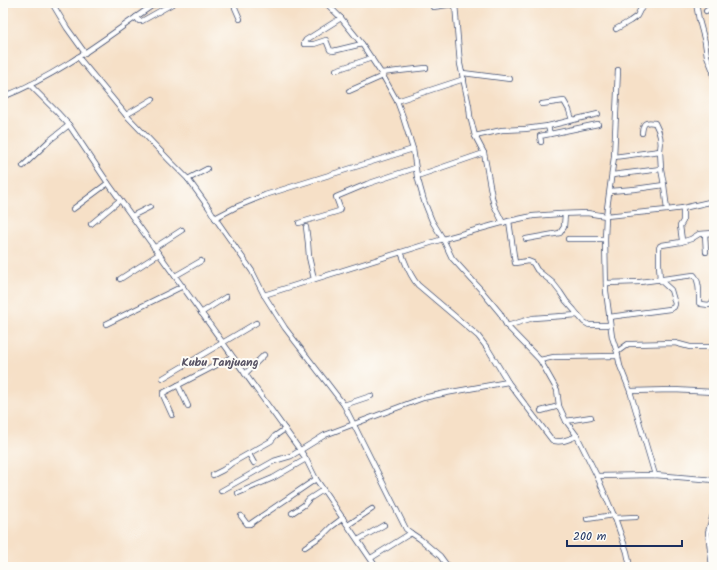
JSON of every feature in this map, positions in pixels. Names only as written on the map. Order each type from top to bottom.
[{"type":"street","points":[[52,3],[85,53]]},
{"type":"street","points":[[3,96],[30,85],[85,53],[156,3]]},
{"type":"street","points":[[136,17],[142,22],[174,3]]},
{"type":"street","points":[[233,3],[240,19]]},
{"type":"street","points":[[326,3],[341,18],[362,44],[397,101],[413,148],[415,168],[424,202],[432,221],[452,258],[500,313],[507,326],[540,360],[557,390],[559,406],[566,421],[577,436],[615,516],[627,552],[630,567]]},
{"type":"street","points":[[616,29],[636,16],[647,3]]},
{"type":"street","points":[[696,3],[714,78]]},
{"type":"street","points":[[706,11],[711,8],[713,5],[712,3]]},
{"type":"street","points":[[434,7],[455,4],[460,64],[470,106],[470,116],[476,136],[484,153],[494,205],[502,223]]},
{"type":"street","points":[[341,18],[306,40],[304,44],[314,44],[326,40],[330,50],[333,51],[362,44]]},
{"type":"street","points":[[78,57],[126,115],[188,179],[252,271],[264,295],[285,328],[344,405],[406,529],[410,534],[420,539],[440,556],[448,567]]},
{"type":"street","points":[[336,70],[372,58]]},
{"type":"street","points":[[349,91],[382,75],[426,68]]},
{"type":"street","points":[[618,70],[614,157],[606,216],[605,239],[606,283],[609,317],[612,337],[620,366],[630,391],[655,475]]},
{"type":"street","points":[[463,73],[510,79]]},
{"type":"street","points":[[397,101],[464,79]]},
{"type":"street","points":[[30,85],[69,126],[154,248],[183,286],[222,343],[300,450],[323,490],[376,567]]},
{"type":"street","points":[[126,115],[153,99]]},
{"type":"street","points":[[542,104],[564,101],[572,120]]},
{"type":"street","points":[[476,136],[502,130],[548,126],[598,114]]},
{"type":"street","points":[[642,133],[643,125],[649,122],[655,123],[659,132],[661,146],[660,169],[664,185],[667,210]]},
{"type":"street","points":[[541,142],[540,136],[598,124]]},
{"type":"street","points":[[24,166],[50,140],[69,126]]},
{"type":"street","points":[[548,126],[550,134]]},
{"type":"street","points":[[215,218],[236,207],[265,195],[413,148]]},
{"type":"street","points":[[614,157],[660,151]]},
{"type":"street","points":[[417,176],[484,153]]},
{"type":"street","points":[[299,223],[339,211],[340,208],[336,198],[343,194],[366,184],[415,168]]},
{"type":"street","points":[[188,179],[207,169]]},
{"type":"street","points":[[612,175],[660,169]]},
{"type":"street","points":[[73,209],[108,183]]},
{"type":"street","points":[[610,191],[664,185]]},
{"type":"street","points":[[90,224],[120,200]]},
{"type":"street","points":[[264,295],[443,239],[509,221],[533,216],[565,214],[606,216],[683,208],[714,201]]},
{"type":"street","points":[[132,216],[150,207]]},
{"type":"street","points":[[681,242],[680,226],[684,221],[683,208]]},
{"type":"street","points":[[526,239],[560,233],[564,227],[565,214]]},
{"type":"street","points":[[509,221],[515,263],[528,261],[533,263],[537,270],[553,283],[584,322],[589,325],[610,325]]},
{"type":"street","points":[[306,227],[308,257],[314,280]]},
{"type":"street","points":[[154,248],[182,230]]},
{"type":"street","points":[[609,317],[672,309],[675,304],[671,290],[660,280],[660,246],[691,239],[699,234],[714,233]]},
{"type":"street","points":[[705,234],[706,252]]},
{"type":"street","points":[[568,239],[605,239]]},
{"type":"street","points":[[401,252],[413,280],[478,336],[488,349],[508,382],[552,440],[558,442],[577,436]]},
{"type":"street","points":[[120,279],[159,254]]},
{"type":"street","points":[[175,276],[201,260]]},
{"type":"street","points":[[606,283],[640,282],[695,276],[698,281],[701,304],[709,305],[714,301]]},
{"type":"street","points":[[106,324],[183,286]]},
{"type":"street","points":[[201,313],[226,297]]},
{"type":"street","points":[[507,326],[533,318],[578,316]]},
{"type":"street","points":[[163,378],[256,323]]},
{"type":"street","points":[[540,360],[554,357],[617,354],[628,344],[675,343],[690,347],[714,347]]},
{"type":"street","points":[[245,374],[264,355]]},
{"type":"street","points":[[172,415],[163,393],[232,357]]},
{"type":"street","points":[[221,491],[274,461],[291,456],[325,435],[423,398],[508,382]]},
{"type":"street","points":[[178,385],[188,406]]},
{"type":"street","points":[[630,391],[673,390],[714,392]]},
{"type":"street","points":[[344,405],[371,396]]},
{"type":"street","points":[[541,411],[559,406]]},
{"type":"street","points":[[566,421],[591,417]]},
{"type":"street","points":[[213,475],[271,441],[285,429]]},
{"type":"street","points":[[248,454],[254,463]]},
{"type":"street","points":[[238,493],[263,483],[306,459]]},
{"type":"street","points":[[597,476],[655,475],[714,480]]},
{"type":"street","points":[[241,516],[247,524],[250,524],[316,479]]},
{"type":"street","points":[[292,513],[304,506],[310,499],[323,490]]},
{"type":"street","points":[[348,525],[372,509]]},
{"type":"street","points":[[712,567],[708,532],[714,511]]},
{"type":"street","points":[[586,519],[615,516],[636,517]]},
{"type":"street","points":[[305,547],[343,518]]},
{"type":"street","points":[[358,540],[384,525]]},
{"type":"street","points":[[371,558],[410,534]]},
{"type":"district","name":"Kubu Tanjuang","points":[[220,362]]}]
